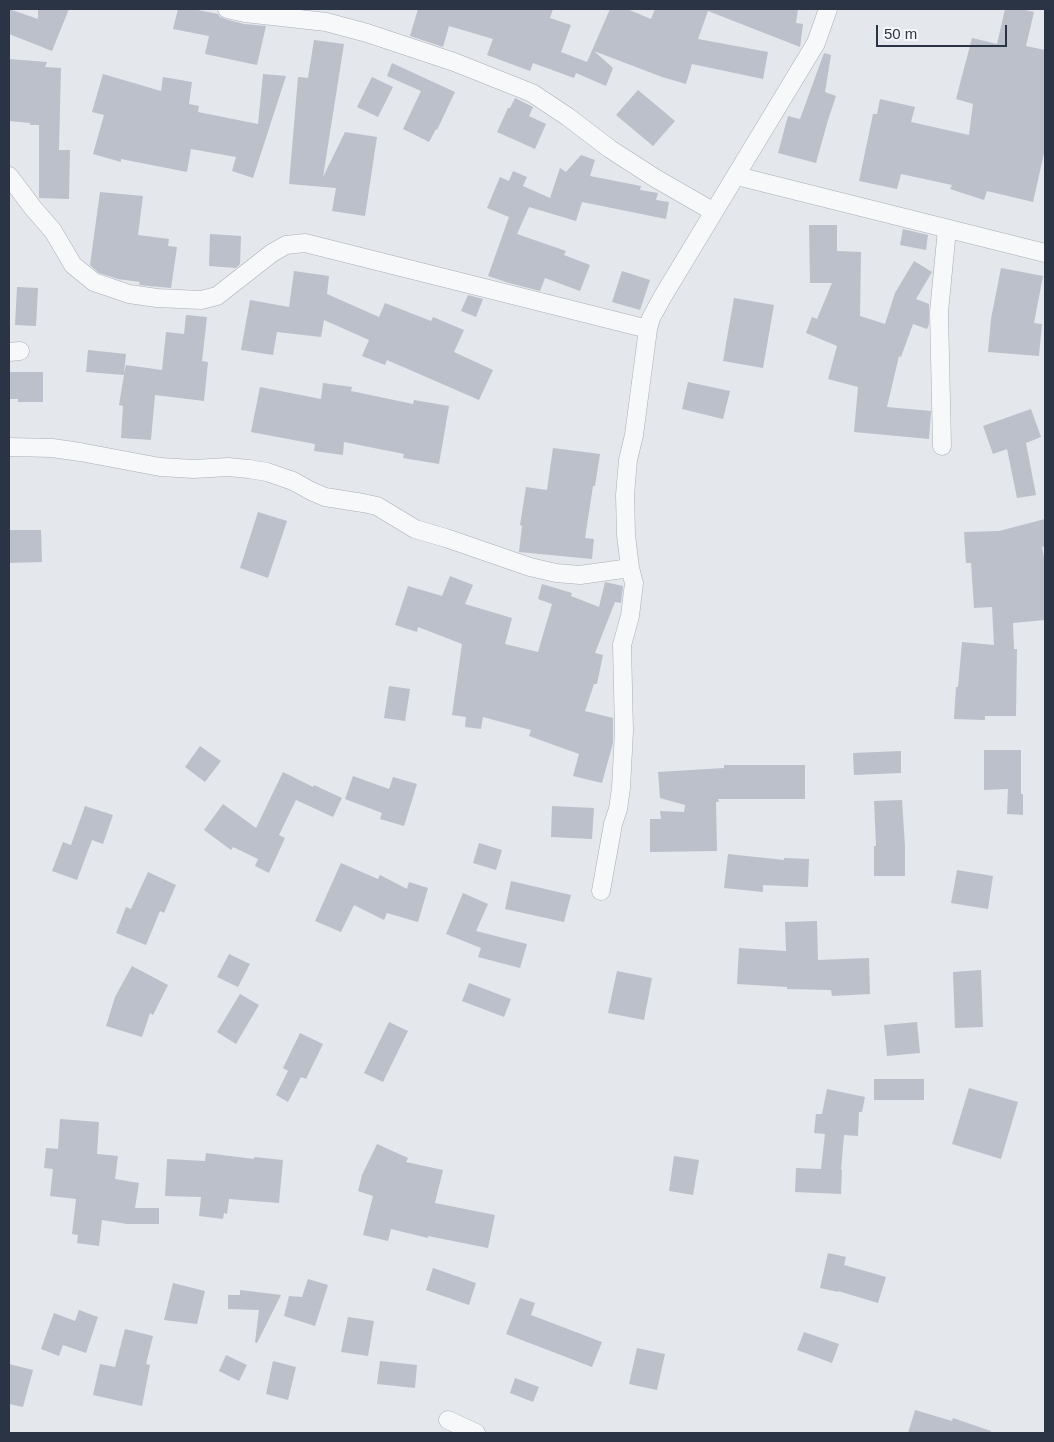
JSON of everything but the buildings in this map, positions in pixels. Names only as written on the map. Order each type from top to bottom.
[{"type":"street","points":[[227,9],[245,13],[326,22],[367,33],[454,62],[532,93],[568,116],[610,149],[714,212]]},
{"type":"street","points":[[601,891],[621,788],[624,732],[622,645],[630,616],[634,583],[626,535],[625,495],[628,460],[635,427],[648,329],[651,318],[663,296],[816,43],[828,9]]},
{"type":"street","points":[[9,176],[53,231],[73,265],[94,282],[129,294],[157,298],[201,300],[217,296],[272,253],[286,245],[305,243],[648,329]]},
{"type":"street","points":[[736,176],[1045,253]]},
{"type":"street","points":[[942,446],[939,312],[947,228]]},
{"type":"street","points":[[9,447],[71,450],[160,466],[228,467],[267,472],[293,481],[311,492],[325,497],[363,502],[377,506],[415,529],[530,567],[556,573],[580,575],[630,568]]},
{"type":"street","points":[[448,1420],[476,1433]]}]
